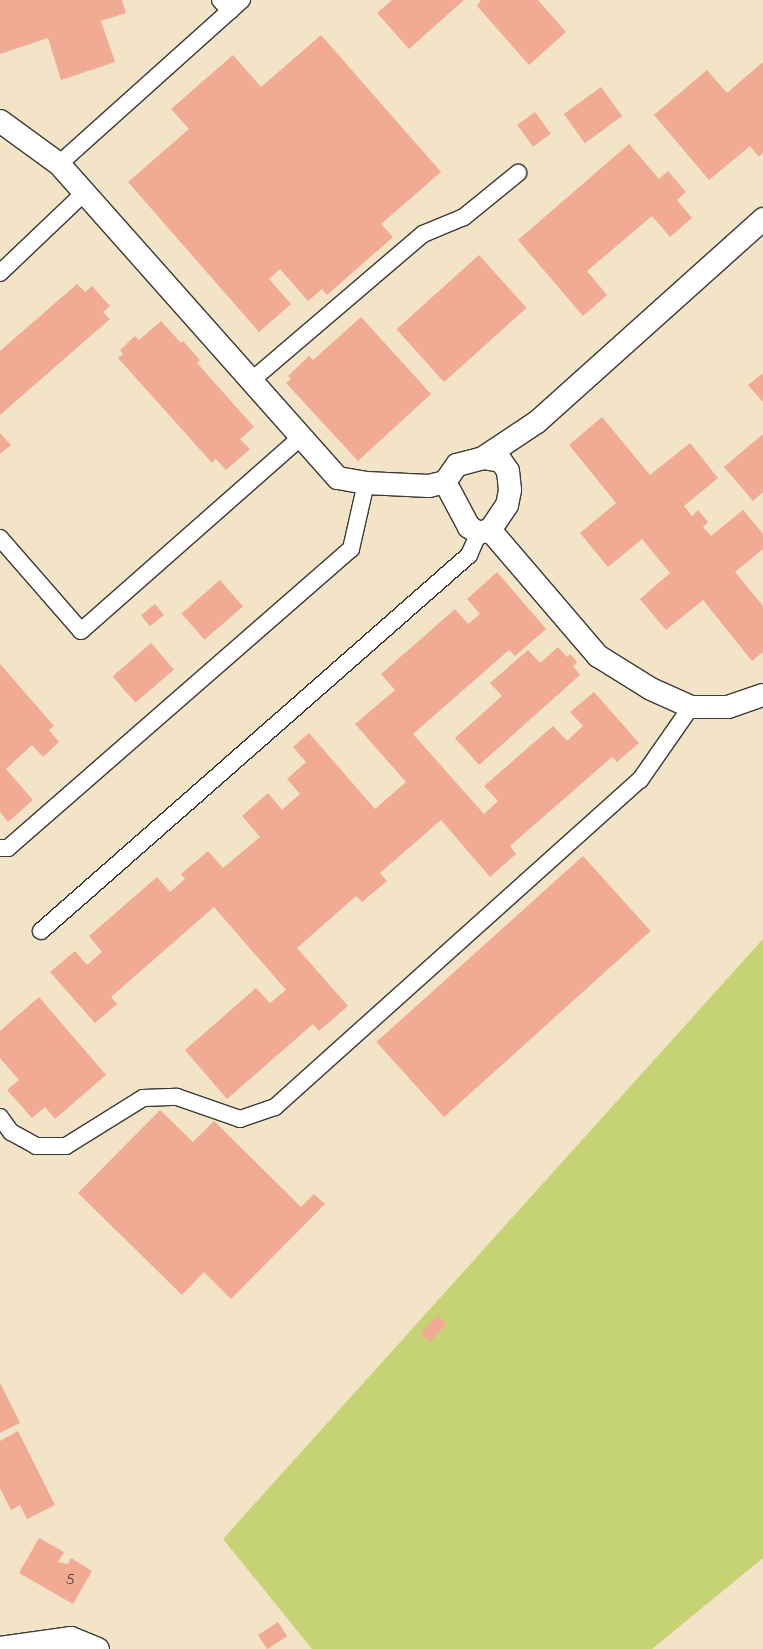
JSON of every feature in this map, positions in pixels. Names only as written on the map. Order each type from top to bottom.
[{"type":"street","points":[[0,121],[60,164],[84,193],[338,478],[366,483],[429,486],[445,482],[457,465],[483,458],[537,422],[763,219]]},
{"type":"street","points":[[483,458],[501,461],[508,471],[510,490],[507,505],[485,531]]},
{"type":"street","points":[[445,482],[469,527],[485,531],[598,656],[651,689],[691,707],[728,707],[763,695]]},
{"type":"street","points":[[0,1648],[71,1638],[98,1649]]},
{"type":"lane","points":[[60,164],[225,6],[242,0]]},
{"type":"lane","points":[[252,380],[423,234],[464,217],[518,173]]},
{"type":"lane","points":[[0,273],[84,193]]},
{"type":"lane","points":[[0,538],[81,631],[302,436]]},
{"type":"lane","points":[[0,848],[8,848],[351,549],[366,483]]},
{"type":"lane","points":[[41,931],[469,555],[485,531]]},
{"type":"lane","points":[[0,1117],[11,1132],[36,1146],[66,1146],[143,1098],[177,1097],[240,1119],[275,1107],[640,780],[691,707]]},
{"type":"green space","points":[[763,939],[763,1558],[652,1649],[312,1649],[223,1539]]},
{"type":"building","points":[[0,0],[122,0],[126,13],[101,21],[115,62],[61,80],[48,38],[0,54]]},
{"type":"building","points":[[392,0],[464,0],[409,49],[377,13]]},
{"type":"building","points":[[481,0],[538,0],[566,32],[529,65],[477,6]]},
{"type":"building","points":[[321,35],[441,172],[381,224],[393,237],[327,295],[322,289],[308,301],[280,269],[269,279],[291,304],[259,332],[128,182],[189,129],[171,109],[233,55],[261,87]]},
{"type":"building","points":[[763,62],[763,153],[759,157],[750,146],[709,180],[654,115],[707,70],[727,93]]},
{"type":"building","points":[[601,87],[622,116],[585,143],[564,114]]},
{"type":"building","points":[[535,112],[551,134],[533,147],[517,125]]},
{"type":"building","points":[[629,144],[659,179],[668,171],[686,192],[677,200],[692,218],[670,237],[652,216],[587,271],[607,295],[583,316],[518,240]]},
{"type":"building","points":[[479,255],[527,308],[444,382],[397,329]]},
{"type":"building","points":[[77,284],[85,292],[92,286],[110,306],[103,312],[110,319],[0,415],[0,351]]},
{"type":"building","points":[[361,317],[431,394],[358,461],[286,383],[291,379],[288,376],[309,356],[313,360]]},
{"type":"building","points":[[161,321],[181,343],[183,341],[200,360],[197,363],[254,427],[240,439],[250,449],[226,470],[216,459],[212,463],[118,358],[123,354],[120,350],[135,336],[139,340]]},
{"type":"building","points":[[763,373],[763,402],[748,385]]},
{"type":"building","points":[[602,417],[650,475],[690,443],[718,478],[684,506],[692,516],[698,510],[708,522],[703,527],[711,536],[743,510],[763,534],[763,549],[735,572],[763,606],[763,652],[752,661],[703,600],[666,630],[640,599],[670,573],[642,539],[608,567],[580,533],[616,503],[569,445]]},
{"type":"building","points":[[0,433],[11,445],[0,454]]},
{"type":"building","points":[[763,434],[763,492],[753,501],[724,467]]},
{"type":"building","points":[[497,572],[546,629],[515,656],[509,650],[413,734],[484,814],[498,801],[484,786],[553,726],[567,741],[583,726],[570,712],[594,692],[639,743],[617,762],[612,757],[510,846],[516,854],[490,877],[441,820],[380,873],[387,881],[362,902],[356,896],[297,948],[348,1006],[319,1031],[313,1024],[227,1099],[185,1050],[256,988],[270,1003],[286,990],[214,907],[111,997],[117,1004],[95,1023],[50,972],[75,951],[87,965],[102,952],[89,936],[157,877],[170,892],[185,879],[181,874],[208,851],[223,868],[260,837],[242,816],[268,793],[282,810],[300,794],[287,779],[306,762],[293,747],[309,733],[375,809],[406,782],[355,724],[395,690],[381,674],[455,609],[468,624],[480,614],[467,599]]},
{"type":"building","points":[[220,580],[243,606],[204,640],[182,613]]},
{"type":"building","points":[[155,604],[164,615],[150,626],[141,615]]},
{"type":"building","points":[[151,643],[174,669],[135,703],[113,676]]},
{"type":"building","points":[[558,647],[567,657],[570,654],[577,662],[573,666],[580,675],[479,765],[455,738],[502,696],[490,683],[528,650],[540,663]]},
{"type":"building","points":[[0,664],[54,726],[49,730],[59,742],[43,757],[32,745],[6,769],[33,800],[8,822],[0,812]]},
{"type":"building","points":[[583,856],[651,931],[444,1117],[376,1042]]},
{"type":"building","points":[[39,997],[106,1075],[55,1119],[45,1107],[32,1118],[7,1090],[19,1080],[0,1058],[0,1031]]},
{"type":"building","points":[[160,1110],[193,1142],[214,1121],[301,1207],[314,1194],[325,1204],[231,1299],[204,1272],[182,1295],[78,1193]]},
{"type":"building","points":[[437,1315],[447,1324],[430,1342],[420,1334]]},
{"type":"building","points":[[0,1383],[20,1423],[0,1433]]},
{"type":"building","points":[[18,1431],[55,1505],[27,1519],[20,1505],[11,1510],[0,1488],[0,1441]]},
{"type":"building","points":[[39,1538],[64,1552],[58,1562],[68,1564],[71,1558],[92,1571],[73,1604],[19,1573]]},
{"type":"building","points":[[278,1622],[287,1636],[267,1649],[258,1635]]}]
